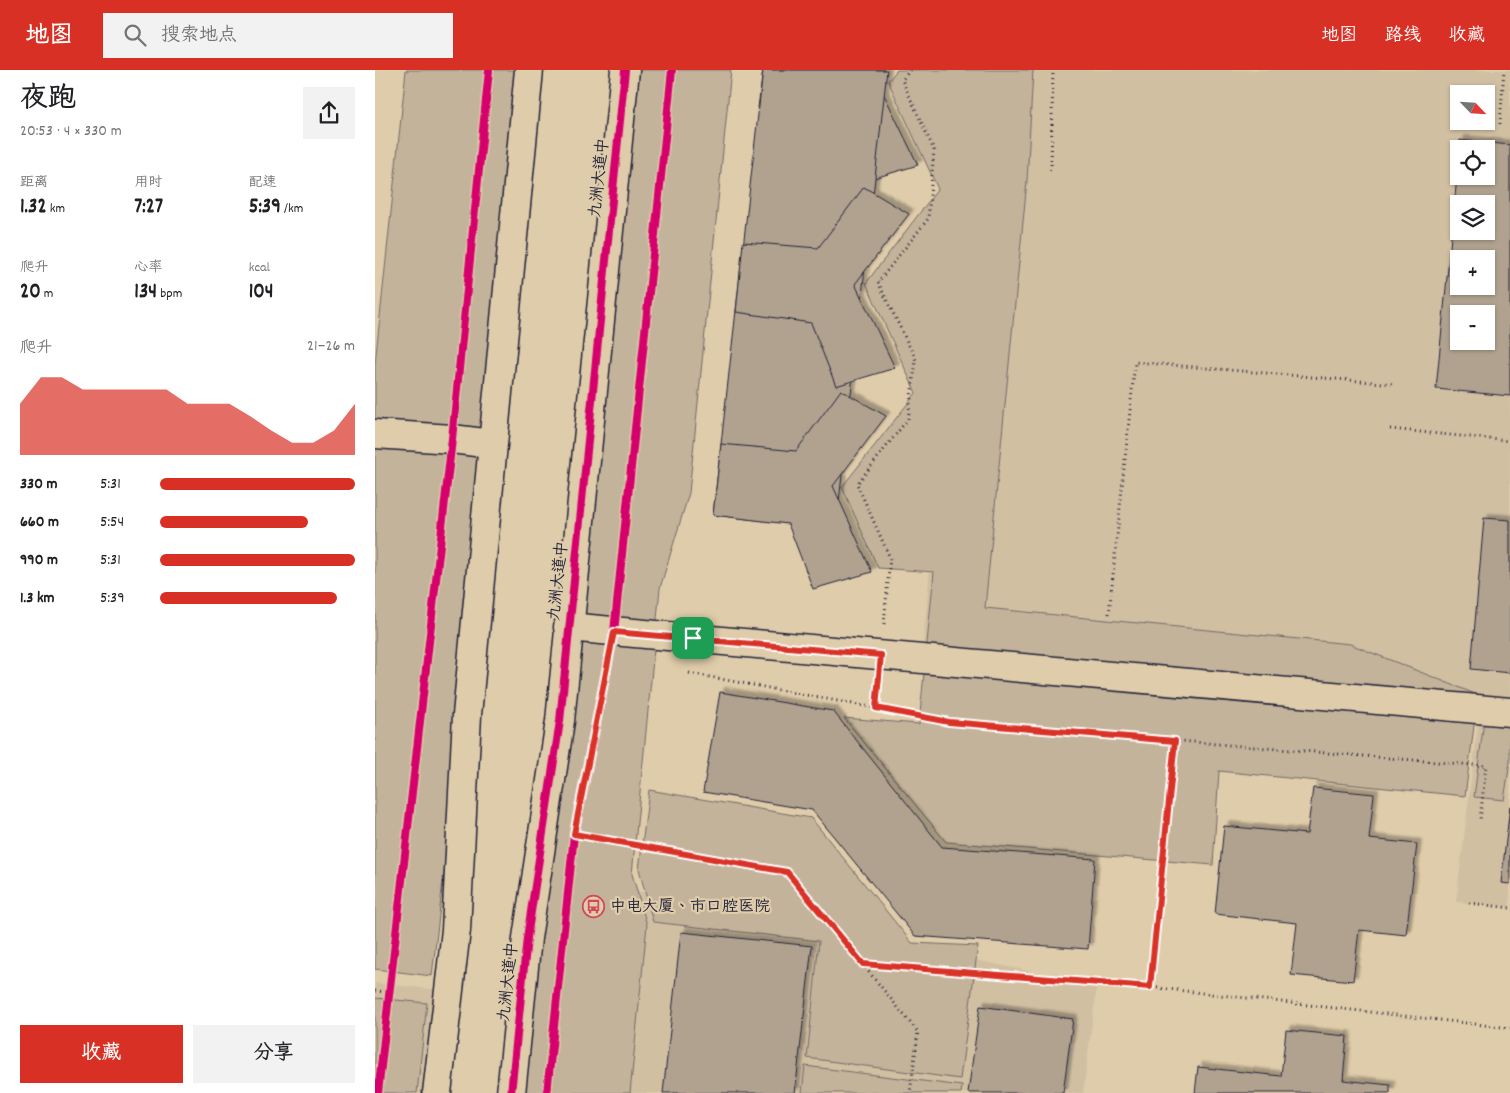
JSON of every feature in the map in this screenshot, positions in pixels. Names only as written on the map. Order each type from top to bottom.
[{"type":"main road","points":[[437,1093],[456,930],[467,715],[529,70]]},
{"type":"main road","name":"九洲大道中","points":[[511,1093],[527,938],[560,721],[625,70]]},
{"type":"main road","points":[[375,434],[452,439],[492,444]]},
{"type":"main road","points":[[569,627],[1510,712]]},
{"type":"path","points":[[876,708],[890,558],[857,484],[908,419],[916,360],[878,282],[928,219],[933,150],[902,80],[910,70]]},
{"type":"path","points":[[1051,170],[1053,70]]},
{"type":"path","points":[[1499,124],[1504,70]]},
{"type":"path","points":[[1109,614],[1135,362],[1395,384]]},
{"type":"path","points":[[1390,429],[1510,441]]},
{"type":"path","points":[[689,673],[949,722],[1486,766],[1480,820]]},
{"type":"path","points":[[1150,987],[1175,741]]},
{"type":"path","points":[[573,844],[576,825]]},
{"type":"path","points":[[574,834],[787,872],[918,1032],[910,1093]]},
{"type":"path","points":[[1469,903],[1510,908]]},
{"type":"path","points":[[863,964],[1150,987],[1510,1028]]},
{"type":"path","points":[[389,1001],[391,982]]},
{"type":"path","points":[[375,991],[390,992]]},
{"type":"shaded area","points":[[406,70],[528,70],[476,596],[432,976],[375,969],[375,364]]},
{"type":"shaded area","points":[[613,70],[731,70],[689,493],[660,588],[632,874],[647,925],[630,1093],[514,1093]]},
{"type":"shaded area","points":[[897,70],[1033,70],[1027,181],[985,608],[1350,644],[1478,695],[1465,796],[1219,771],[1213,865],[946,842],[844,718],[919,724],[934,572],[878,568],[842,487],[916,393],[866,283],[938,189],[888,81]]},
{"type":"shaded area","points":[[975,70],[1510,70],[1510,908],[1456,902],[1479,716],[921,668]]},
{"type":"shaded area","points":[[1487,698],[1510,700],[1510,762],[1504,800],[1474,797]]},
{"type":"shaded area","points":[[649,790],[811,818],[912,943],[978,946],[960,1079],[807,1058],[819,941],[653,922],[639,869]]},
{"type":"shaded area","points":[[534,870],[1097,985],[1083,1093],[512,1093]]},
{"type":"shaded area","points":[[375,983],[449,991],[437,1093],[375,1093]]},
{"type":"shaded area","points":[[375,998],[427,1003],[417,1093],[375,1093]]},
{"type":"shaded area","points":[[805,1066],[962,1086],[961,1093],[802,1093]]},
{"type":"building","points":[[763,70],[885,70],[877,80],[918,165],[858,183],[833,120],[758,108]]},
{"type":"building","points":[[763,70],[887,70],[836,529],[713,515]]},
{"type":"building","points":[[1495,144],[1510,145],[1510,396],[1436,389],[1451,240],[1495,240],[1495,195],[1455,195],[1456,185],[1495,185]]},
{"type":"building","points":[[864,187],[909,214],[855,284],[895,368],[836,386],[811,323],[736,312],[743,242],[818,248]]},
{"type":"building","points":[[841,390],[886,416],[833,486],[872,572],[813,589],[788,524],[713,515],[721,444],[796,451]]},
{"type":"building","points":[[1484,518],[1510,520],[1510,673],[1471,669]]},
{"type":"building","points":[[720,692],[833,711],[942,847],[1095,859],[1088,949],[915,936],[812,810],[703,792]]},
{"type":"building","points":[[1313,788],[1374,794],[1369,839],[1417,844],[1406,935],[1359,930],[1353,981],[1291,975],[1297,923],[1215,914],[1224,826],[1307,834]]},
{"type":"building","points":[[1510,806],[1510,884],[1501,883]]},
{"type":"building","points":[[681,932],[812,946],[795,1093],[663,1093]]},
{"type":"building","points":[[980,1006],[1073,1019],[1063,1093],[968,1093]]},
{"type":"building","points":[[1286,1030],[1347,1036],[1343,1080],[1390,1085],[1390,1093],[1195,1093],[1198,1067],[1281,1076]]},
{"type":"cycle path","points":[[378,1093],[452,439],[489,70]]},
{"type":"cycle path","points":[[511,1093],[527,938],[560,721],[625,70]]},
{"type":"cycle path","points":[[547,1093],[574,835],[614,632],[672,70]]},
{"type":"place","name":"中电大厦、市口腔医院","points":[[594,907]]},
{"type":"route","points":[[614,632],[693,638],[881,655],[876,708],[949,722],[1175,741],[1150,987],[863,964],[787,872],[574,834],[614,632]]}]
